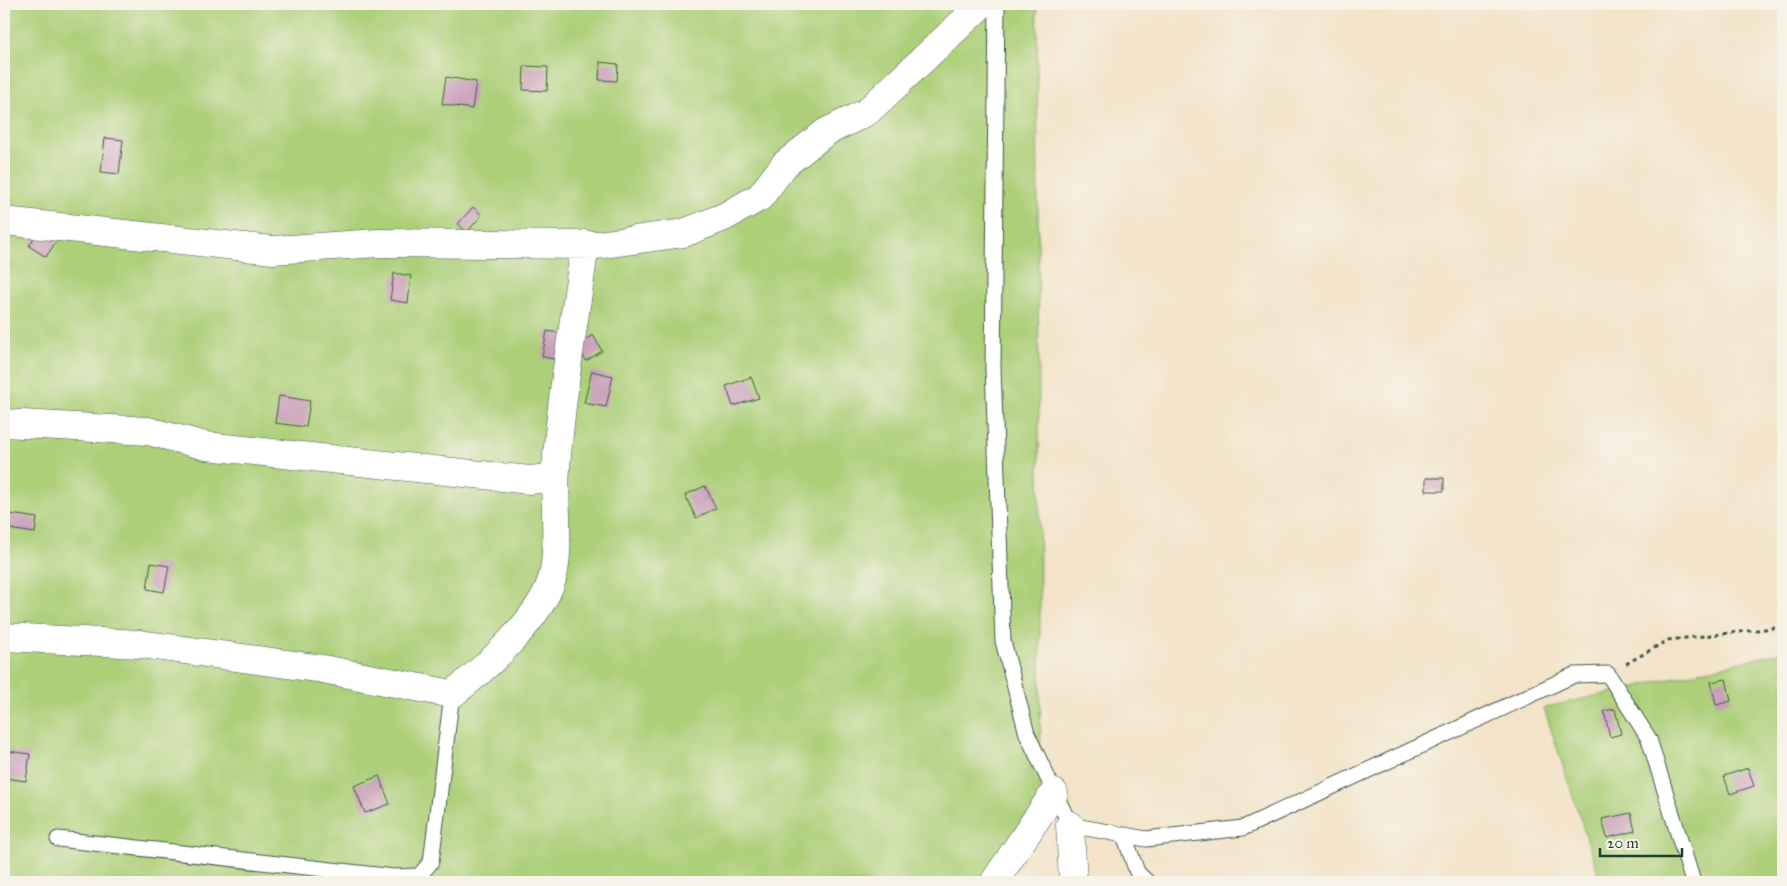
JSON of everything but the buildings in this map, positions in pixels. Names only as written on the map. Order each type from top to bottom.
[{"type":"street","points":[[4,221],[274,250],[378,243],[585,244],[684,233],[724,217],[760,197],[785,164],[826,132],[867,112],[982,4]]},
{"type":"street","points":[[4,637],[140,644],[323,669],[452,694],[477,675],[532,618],[552,579],[555,545],[555,470],[585,244]]},
{"type":"street","points":[[4,424],[148,431],[206,446],[530,480],[549,478],[555,470]]},
{"type":"street","points":[[994,882],[1054,793]]},
{"type":"street","points":[[1070,825],[1073,882]]},
{"type":"lane","points":[[998,4],[993,368],[1003,641],[1027,734],[1070,825],[1146,839],[1243,828],[1574,675],[1608,674],[1648,739],[1693,882]]},
{"type":"lane","points":[[58,839],[394,877],[419,876],[431,862],[452,694]]},
{"type":"lane","points":[[1124,835],[1137,872],[1147,882]]},
{"type":"path","points":[[1608,674],[1668,640],[1783,627]]},
{"type":"green space","points":[[4,4],[1037,4],[1041,828],[1002,882],[4,882]]},
{"type":"green space","points":[[1783,652],[1783,882],[1601,882],[1544,708]]}]
